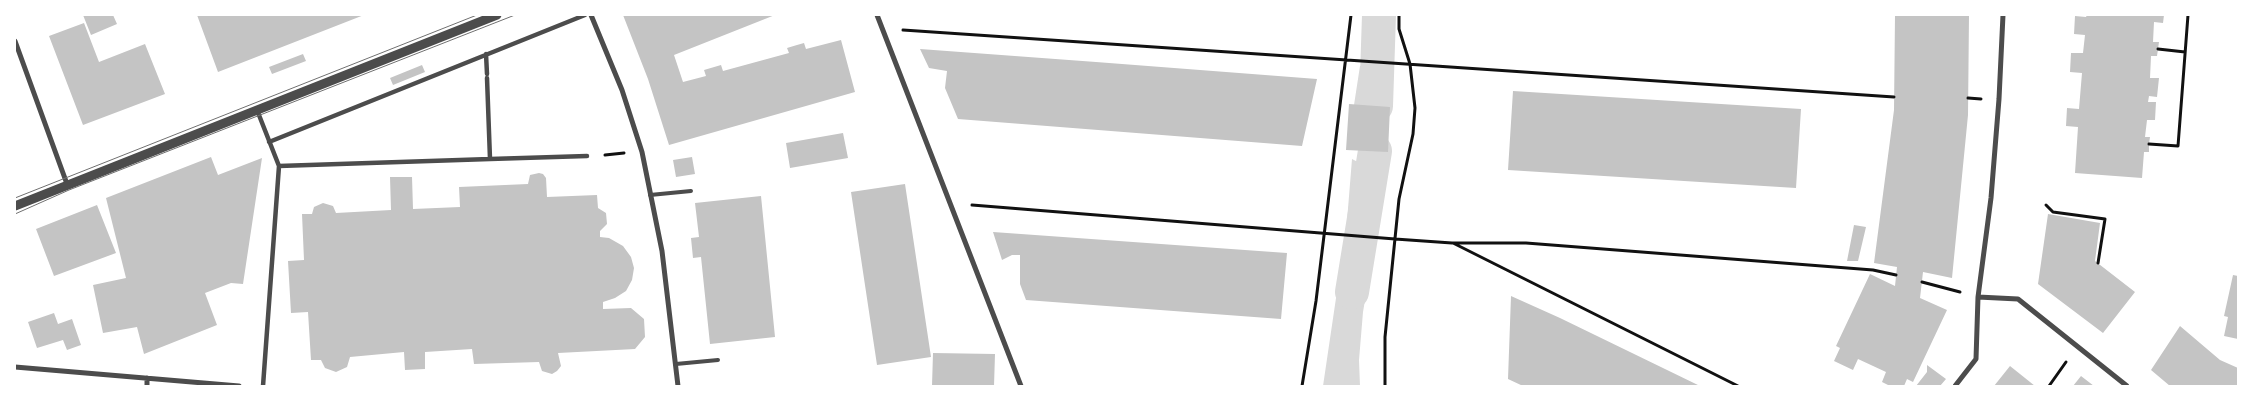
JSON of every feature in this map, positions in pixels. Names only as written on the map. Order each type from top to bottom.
[{"type":"street","points":[[15,206],[496,15]]},
{"type":"street","points":[[269,142],[585,15]]},
{"type":"street","points":[[591,15],[622,90],[642,152],[662,251],[678,386]]},
{"type":"street","points":[[877,15],[1021,386]]},
{"type":"street","points":[[1955,386],[1976,359],[1978,297],[1999,100],[2003,15]]},
{"type":"street","points":[[15,41],[67,184]]},
{"type":"street","points":[[486,54],[490,159]]},
{"type":"street","points":[[445,64],[448,70]]},
{"type":"street","points":[[256,110],[279,166],[263,386]]},
{"type":"street","points":[[279,166],[587,156]]},
{"type":"street","points":[[1978,297],[2018,299],[2127,386]]},
{"type":"street","points":[[15,367],[239,386]]},
{"type":"street","points":[[147,378],[147,386]]},
{"type":"lane","points":[[650,195],[691,191]]},
{"type":"lane","points":[[676,364],[718,360]]},
{"type":"path","points":[[1302,386],[1316,301],[1323,233],[1352,15]]},
{"type":"path","points":[[1385,386],[1385,338],[1399,199],[1414,134],[1415,108],[1410,64],[1399,29],[1399,15]]},
{"type":"path","points":[[2150,144],[2178,146],[2188,15]]},
{"type":"path","points":[[882,29],[1894,97]]},
{"type":"path","points":[[2158,49],[2185,52]]},
{"type":"path","points":[[587,156],[642,152]]},
{"type":"path","points":[[951,203],[1452,243],[1526,243],[1873,270],[1896,275]]},
{"type":"path","points":[[2046,205],[2053,212],[2105,219],[2098,263]]},
{"type":"path","points":[[1452,243],[1738,386]]},
{"type":"path","points":[[1922,282],[1978,297]]},
{"type":"path","points":[[2049,386],[2078,347]]},
{"type":"shaded area","points":[[1366,15],[1392,15],[1391,57],[1361,55]]},
{"type":"shaded area","points":[[1360,66],[1390,68],[1389,107],[1354,105]]},
{"type":"shaded area","points":[[1352,159],[1385,176],[1379,224],[1347,221]]},
{"type":"shaded area","points":[[1344,244],[1374,247],[1363,312],[1359,360],[1360,386],[1323,386]]},
{"type":"building","points":[[83,15],[113,15],[117,24],[91,35]]},
{"type":"building","points":[[197,15],[364,15],[218,72]]},
{"type":"building","points":[[623,15],[775,15],[674,55],[683,82],[706,76],[704,70],[721,65],[723,71],[789,53],[787,48],[804,43],[806,49],[841,40],[855,92],[669,145],[648,79]]},
{"type":"building","points":[[1895,15],[1969,15],[1968,115],[1952,278],[1923,272],[1920,298],[1947,310],[1913,382],[1907,379],[1904,386],[1890,386],[1882,382],[1886,372],[1858,359],[1853,370],[1834,361],[1840,348],[1836,346],[1870,274],[1895,286],[1897,267],[1874,263],[1894,110]]},
{"type":"building","points":[[2087,15],[2164,15],[2163,23],[2154,22],[2153,42],[2159,42],[2157,56],[2151,56],[2150,78],[2159,78],[2157,97],[2149,96],[2148,102],[2156,102],[2155,120],[2147,120],[2145,137],[2150,137],[2149,152],[2144,152],[2142,178],[2075,173],[2078,127],[2066,126],[2067,108],[2079,109],[2082,73],[2070,72],[2071,53],[2083,53],[2085,35],[2074,34],[2075,16],[2086,17]]},
{"type":"building","points":[[84,23],[99,62],[145,44],[165,94],[83,125],[49,36]]},
{"type":"building","points":[[920,49],[1317,79],[1302,146],[958,119],[945,88],[947,71],[929,68]]},
{"type":"building","points":[[303,54],[306,61],[272,74],[269,67]]},
{"type":"building","points":[[422,65],[425,72],[393,85],[390,78]]},
{"type":"building","points":[[1513,91],[1801,109],[1796,188],[1508,170]]},
{"type":"building","points":[[1349,104],[1390,107],[1388,152],[1346,150]]},
{"type":"building","points":[[843,133],[848,158],[790,168],[786,143]]},
{"type":"building","points":[[211,157],[218,175],[262,158],[243,284],[231,283],[205,293],[217,325],[144,354],[137,327],[103,333],[93,285],[126,278],[106,198]]},
{"type":"building","points":[[692,157],[695,174],[676,177],[673,160]]},
{"type":"building","points":[[543,174],[546,178],[547,197],[597,195],[598,208],[606,213],[607,224],[600,231],[600,237],[609,238],[623,246],[631,257],[634,268],[632,280],[626,291],[615,298],[603,302],[603,309],[631,308],[644,319],[645,337],[635,349],[558,353],[561,366],[552,374],[542,371],[539,362],[474,364],[472,349],[425,352],[425,369],[405,370],[404,352],[350,357],[347,367],[336,372],[325,368],[321,360],[311,360],[308,312],[291,313],[288,261],[304,260],[302,214],[312,214],[314,207],[323,203],[333,206],[336,213],[391,210],[390,177],[412,177],[413,209],[460,207],[459,187],[528,184],[530,175]]},
{"type":"building","points":[[905,184],[931,357],[877,365],[851,192]]},
{"type":"building","points":[[761,196],[775,337],[710,344],[701,257],[693,258],[691,238],[699,237],[695,203]]},
{"type":"building","points":[[97,205],[116,253],[54,276],[36,229]]},
{"type":"building","points":[[2048,214],[2100,223],[2095,261],[2135,292],[2103,333],[2038,284]]},
{"type":"building","points":[[1854,225],[1866,227],[1858,261],[1847,261]]},
{"type":"building","points":[[993,232],[1287,253],[1281,319],[1026,300],[1020,284],[1020,255],[1012,255],[1002,260]]},
{"type":"building","points":[[2233,275],[2238,276],[2238,339],[2224,336],[2228,317],[2224,316]]},
{"type":"building","points":[[1511,296],[1700,386],[1523,386],[1508,379]]},
{"type":"building","points":[[54,313],[58,324],[72,319],[81,345],[67,350],[63,340],[37,348],[28,322]]},
{"type":"building","points":[[2180,326],[2220,360],[2238,368],[2238,386],[2170,386],[2151,370]]},
{"type":"building","points":[[933,353],[995,354],[994,386],[932,386]]},
{"type":"building","points":[[1927,365],[1946,379],[1940,386],[1916,386],[1927,372]]},
{"type":"building","points":[[2010,366],[2035,386],[1994,386]]},
{"type":"building","points":[[2081,376],[2094,386],[2073,386]]},
{"type":"waterway","points":[[1376,106],[1379,15]]},
{"type":"waterway","points":[[1352,292],[1375,151]]},
{"type":"tram line","points":[[15,198],[477,15]]},
{"type":"tram line","points":[[15,214],[69,190],[515,15]]}]
